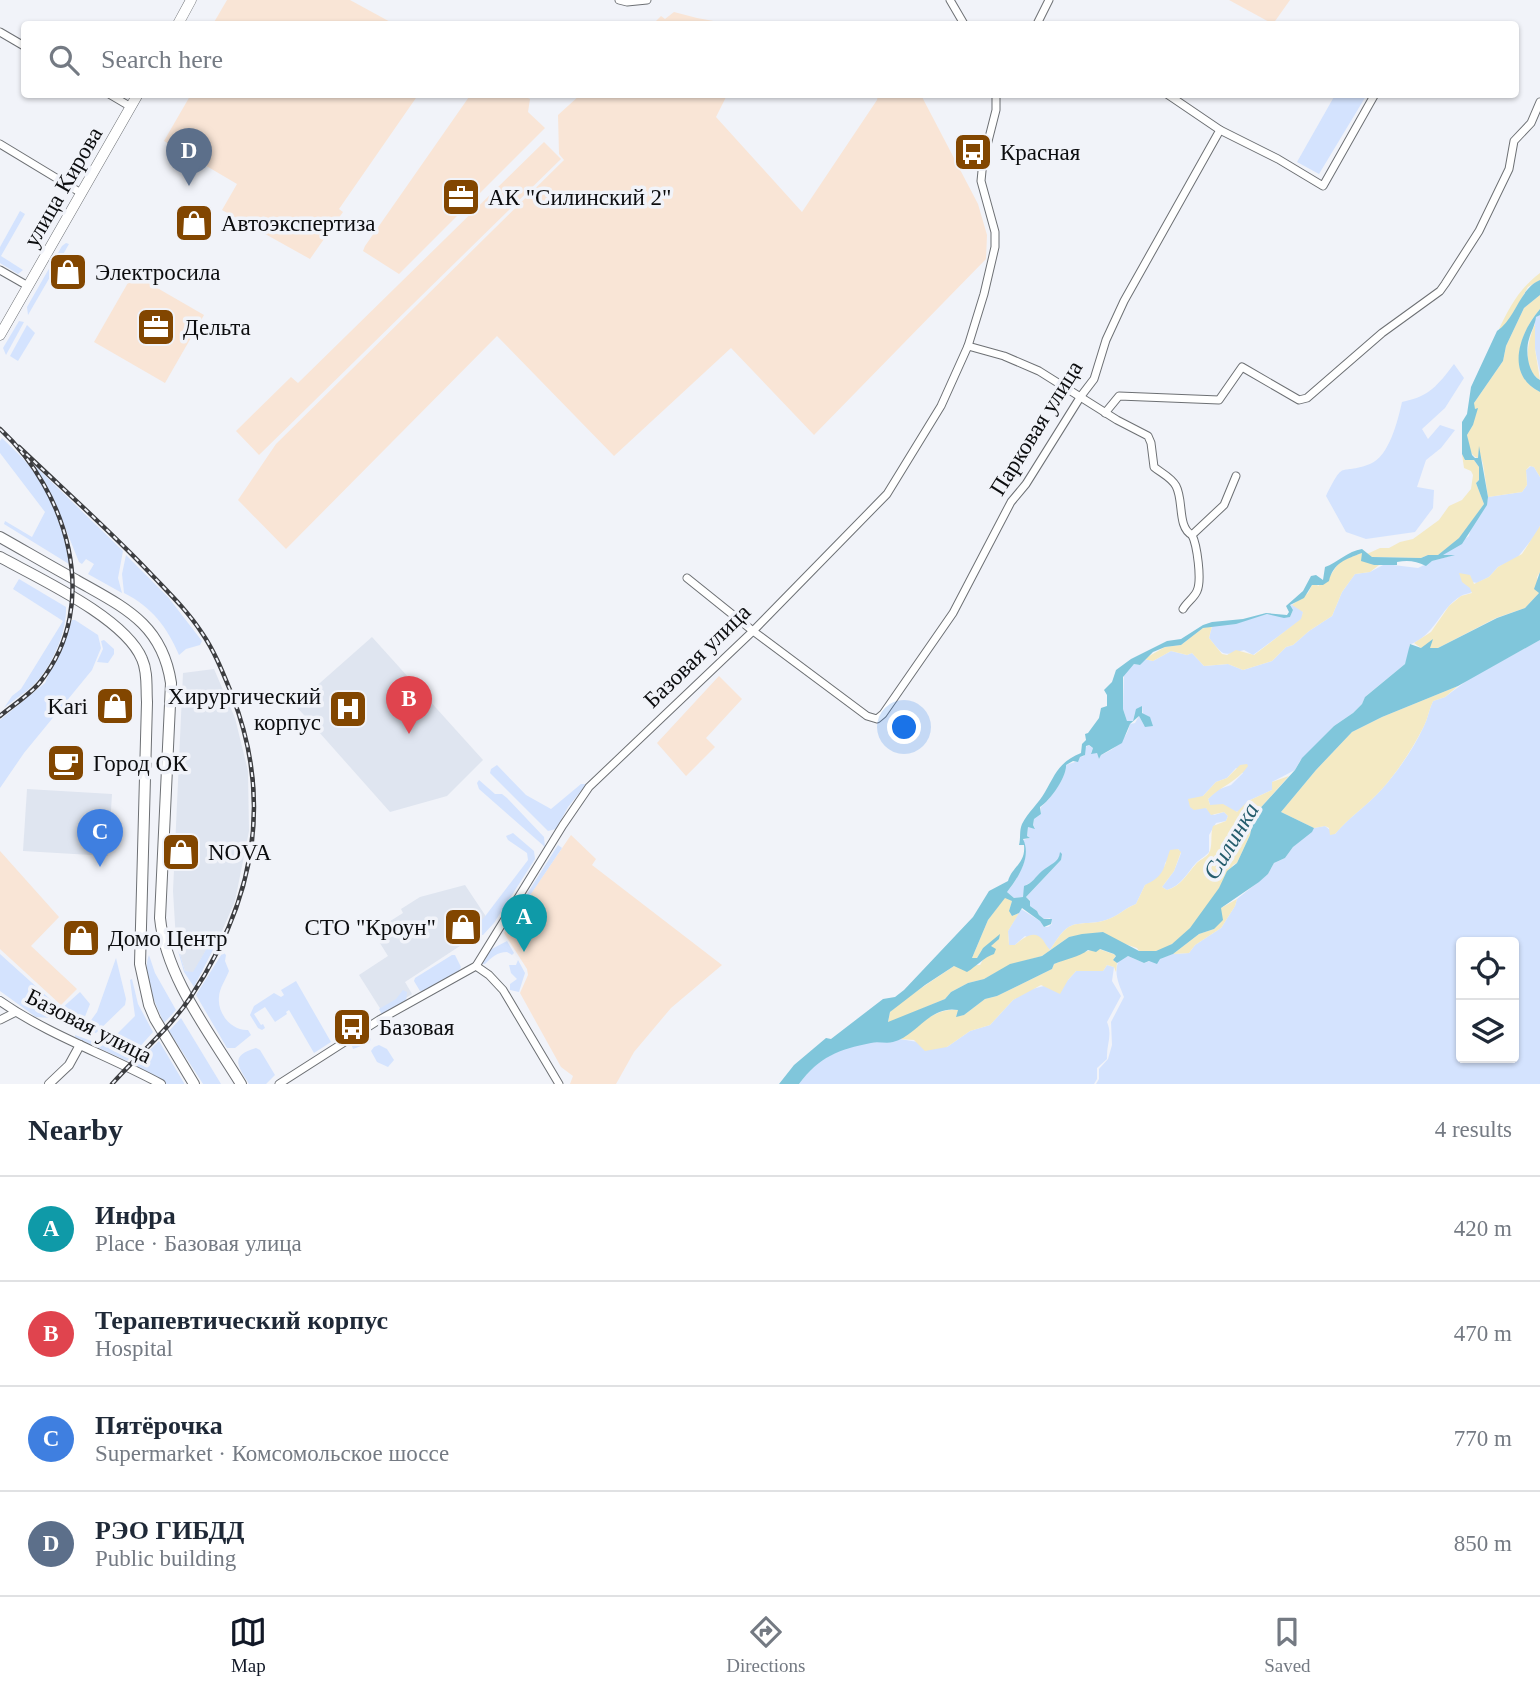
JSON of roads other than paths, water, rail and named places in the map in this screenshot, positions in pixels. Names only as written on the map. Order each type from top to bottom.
[{"type":"main road","points":[[179,21],[191,0]]},
{"type":"main road","name":"улица Кирова","points":[[0,335],[136,98]]},
{"type":"main road","points":[[0,537],[126,608],[154,635],[166,657],[171,683],[160,918],[162,934],[176,976],[241,1084]]},
{"type":"main road","points":[[0,557],[108,620],[125,633],[143,659],[147,702],[139,964],[155,1019],[194,1084]]},
{"type":"street","points":[[619,0],[647,0]]},
{"type":"street","points":[[950,0],[962,21]]},
{"type":"street","points":[[1038,21],[1049,0]]},
{"type":"street","points":[[0,32],[21,44]]},
{"type":"street","points":[[116,98],[131,107]]},
{"type":"street","name":"Базовая улица","points":[[279,1084],[379,1020],[476,966],[589,787],[753,631],[887,494],[941,406],[968,346],[995,247],[995,232],[981,181],[983,161],[996,110],[996,98]]},
{"type":"street","points":[[1173,98],[1220,130],[1324,186],[1373,98]]},
{"type":"street","points":[[1105,413],[1119,396],[1219,400],[1242,367],[1299,400],[1307,397],[1382,333],[1440,291],[1479,231],[1509,169],[1514,141],[1531,122],[1540,102]]},
{"type":"street","name":"Парковая улица","points":[[753,631],[867,716],[877,719],[883,714],[953,613],[1011,502],[1027,484],[1094,379],[1106,340],[1124,301],[1220,130]]},
{"type":"street","points":[[0,144],[81,193]]},
{"type":"street","points":[[0,270],[28,286]]},
{"type":"street","points":[[968,346],[1024,364],[1148,436],[1154,467],[1177,487],[1184,525],[1197,545],[1199,579],[1195,595],[1183,609]]},
{"type":"street","points":[[1192,535],[1224,505],[1236,476]]},
{"type":"street","points":[[687,578],[753,631]]},
{"type":"street","points":[[476,966],[503,990],[559,1084]]},
{"type":"street","name":"Базовая улица","points":[[0,1001],[80,1045],[161,1084]]},
{"type":"street","points":[[0,1020],[16,1012]]},
{"type":"street","points":[[49,1084],[69,1065],[80,1045]]},
{"type":"railway","points":[[0,429],[24,454],[58,515],[68,549],[72,583],[70,617],[60,650],[37,686],[0,716]]},
{"type":"railway","points":[[19,447],[134,557],[177,602],[207,640],[232,695],[245,735],[252,774],[254,813],[250,851],[242,889],[229,926],[212,962],[182,1009],[112,1084]]},
{"type":"place","name":"Красная","points":[[973,152]]},
{"type":"place","name":"РЭО ГИБДД","points":[[189,186]]},
{"type":"place","name":"АК \"Силинский 2\"","points":[[461,197]]},
{"type":"place","name":"Автоэкспертиза","points":[[194,223]]},
{"type":"place","name":"Электросила","points":[[68,272]]},
{"type":"place","name":"Дельта","points":[[156,327]]},
{"type":"place","name":"Kari","points":[[115,706]]},
{"type":"place","name":"Хирургический корпус","points":[[348,709]]},
{"type":"place","name":"Терапевтический корпус","points":[[409,734]]},
{"type":"place","name":"Город ОК","points":[[66,763]]},
{"type":"place","name":"NOVA","points":[[181,852]]},
{"type":"place","name":"Пятёрочка","points":[[100,867]]},
{"type":"place","name":"СТО \"Кроун\"","points":[[463,927]]},
{"type":"place","name":"Домо Центр","points":[[81,938]]},
{"type":"place","name":"Инфра","points":[[524,952]]},
{"type":"place","name":"Базовая","points":[[352,1027]]},
{"type":"water label","name":"Силинка","points":[[1231,841]]}]
